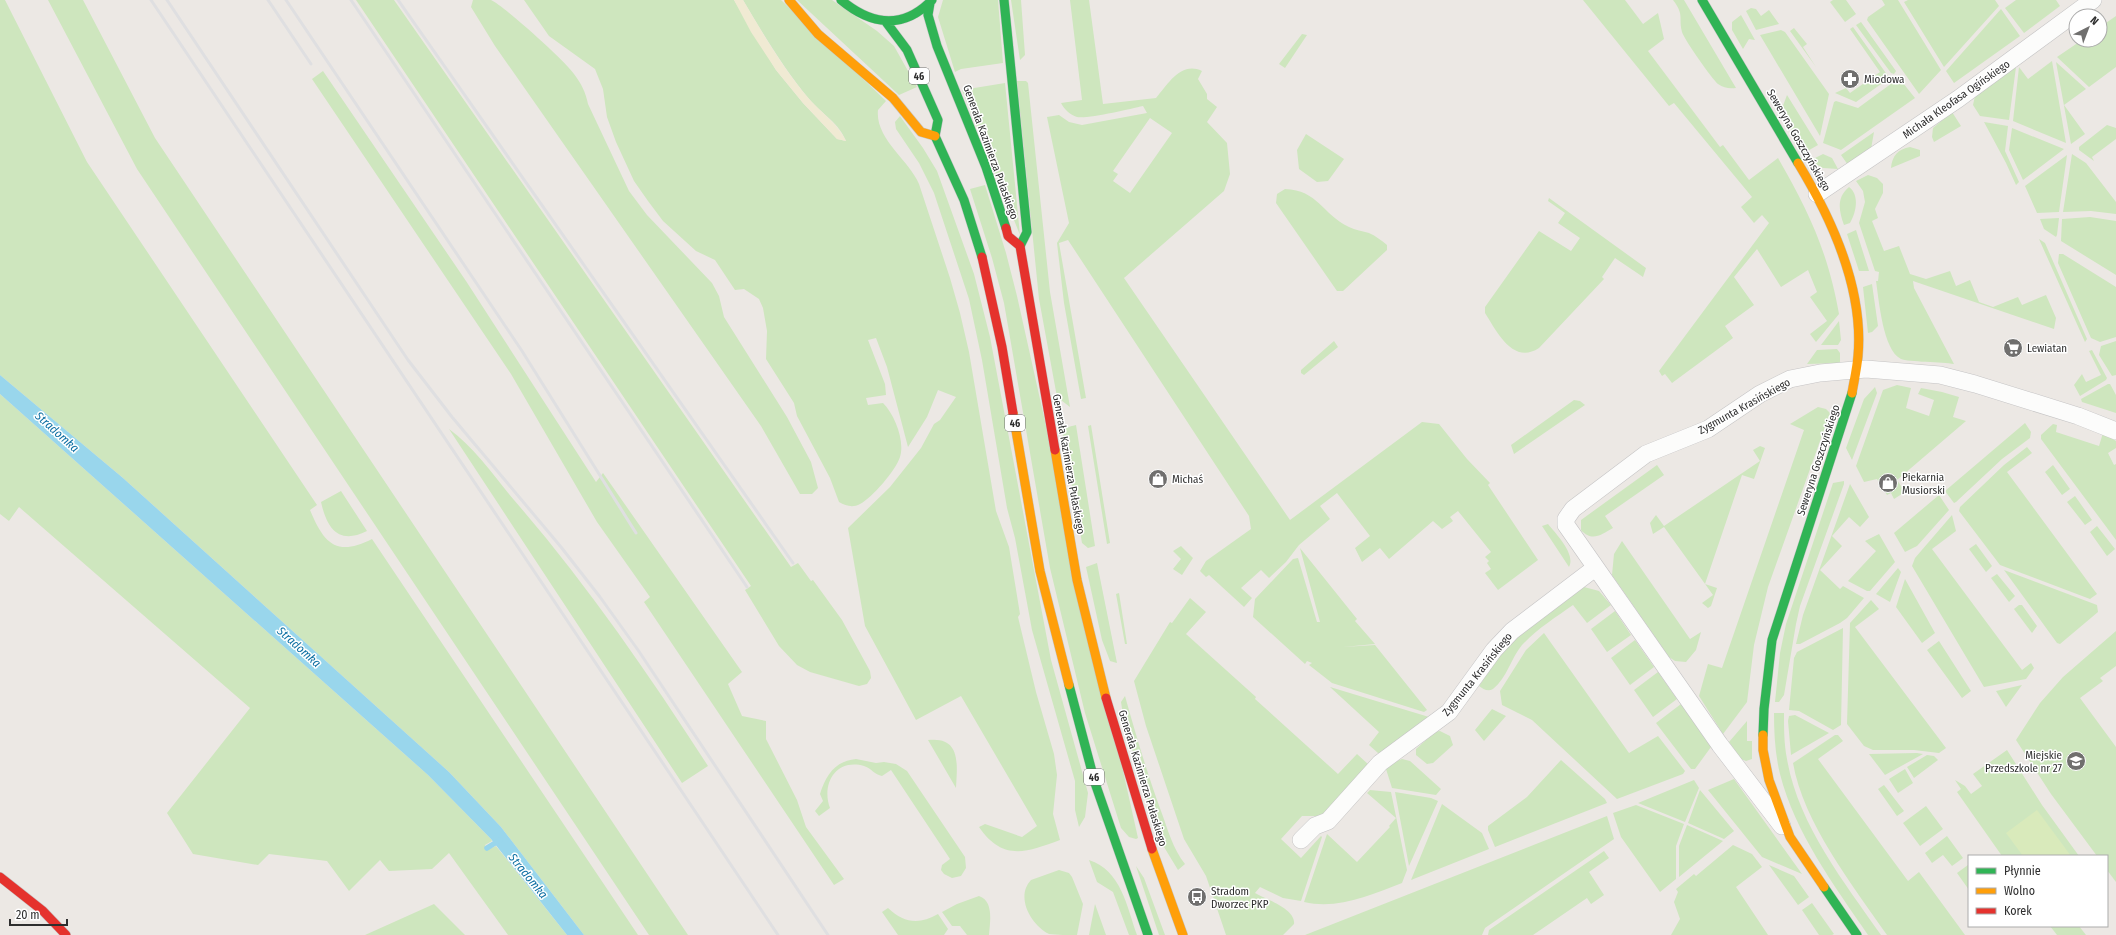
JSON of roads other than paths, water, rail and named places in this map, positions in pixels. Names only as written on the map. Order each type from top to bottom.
[{"type":"main road","points":[[789,0],[818,34],[893,98],[921,132],[935,136]]},
{"type":"main road","name":"46","points":[[841,0],[858,14],[886,22],[905,19],[918,12],[931,2]]},
{"type":"main road","points":[[1004,0],[1027,232],[1020,246]]},
{"type":"main road","name":"Seweryna Goszczyńskiego","points":[[1702,0],[1817,194],[1834,233],[1851,282],[1857,323],[1858,356],[1856,370],[1845,420],[1772,640],[1764,709],[1763,750],[1769,780],[1790,837],[1857,935]]},
{"type":"main road","name":"Generała Kazimierza Pułaskiego","points":[[931,2],[928,14],[937,46],[986,167],[1008,236],[1020,246],[1071,546],[1086,616],[1105,694],[1133,790],[1157,865],[1183,935]]},
{"type":"main road","name":"46","points":[[886,22],[907,50],[938,120],[935,136],[964,200],[980,250],[1002,347],[1040,571],[1056,638],[1096,783],[1148,935]]},
{"type":"main road","points":[[0,878],[27,898],[59,926],[66,935]]},
{"type":"street","name":"Michała Kleofasa Ogińskiego","points":[[1817,194],[1958,98],[2093,0]]},
{"type":"street","name":"Zygmunta Krasińskiego","points":[[1301,840],[1315,826],[1328,820],[1380,763],[1449,712],[1494,650],[1512,631],[1596,568],[1566,525],[1566,519],[1573,509],[1646,454],[1708,429],[1760,394],[1790,379],[1820,373],[1856,370],[1893,370],[1940,375],[1975,384],[2078,416],[2116,431]]},
{"type":"street","points":[[1596,568],[1720,745],[1790,837]]},
{"type":"water","name":"Stradomka","points":[[0,375],[123,478],[449,772],[501,827],[584,935],[567,935],[491,839],[428,775],[0,394]]},
{"type":"waterway","points":[[487,848],[500,840]]},
{"type":"railway","points":[[151,0],[778,935]]},
{"type":"railway","points":[[167,0],[408,360],[452,417],[561,547],[600,597],[638,650],[828,935]]},
{"type":"railway","points":[[268,0],[311,64]]},
{"type":"railway","points":[[286,0],[522,351],[636,533]]},
{"type":"railway","points":[[351,0],[747,587]]},
{"type":"railway","points":[[398,0],[793,563]]},
{"type":"place","name":"Miodowa","points":[[1850,79]]},
{"type":"place","name":"Lewiatan","points":[[2013,348]]},
{"type":"place","name":"Michaś","points":[[1158,479]]},
{"type":"place","name":"Piekarnia Musiorski","points":[[1888,483]]},
{"type":"place","name":"Miejskie Przedszkole nr 27","points":[[2076,761]]},
{"type":"place","name":"Stradom Dworzec PKP","points":[[1197,897]]}]
